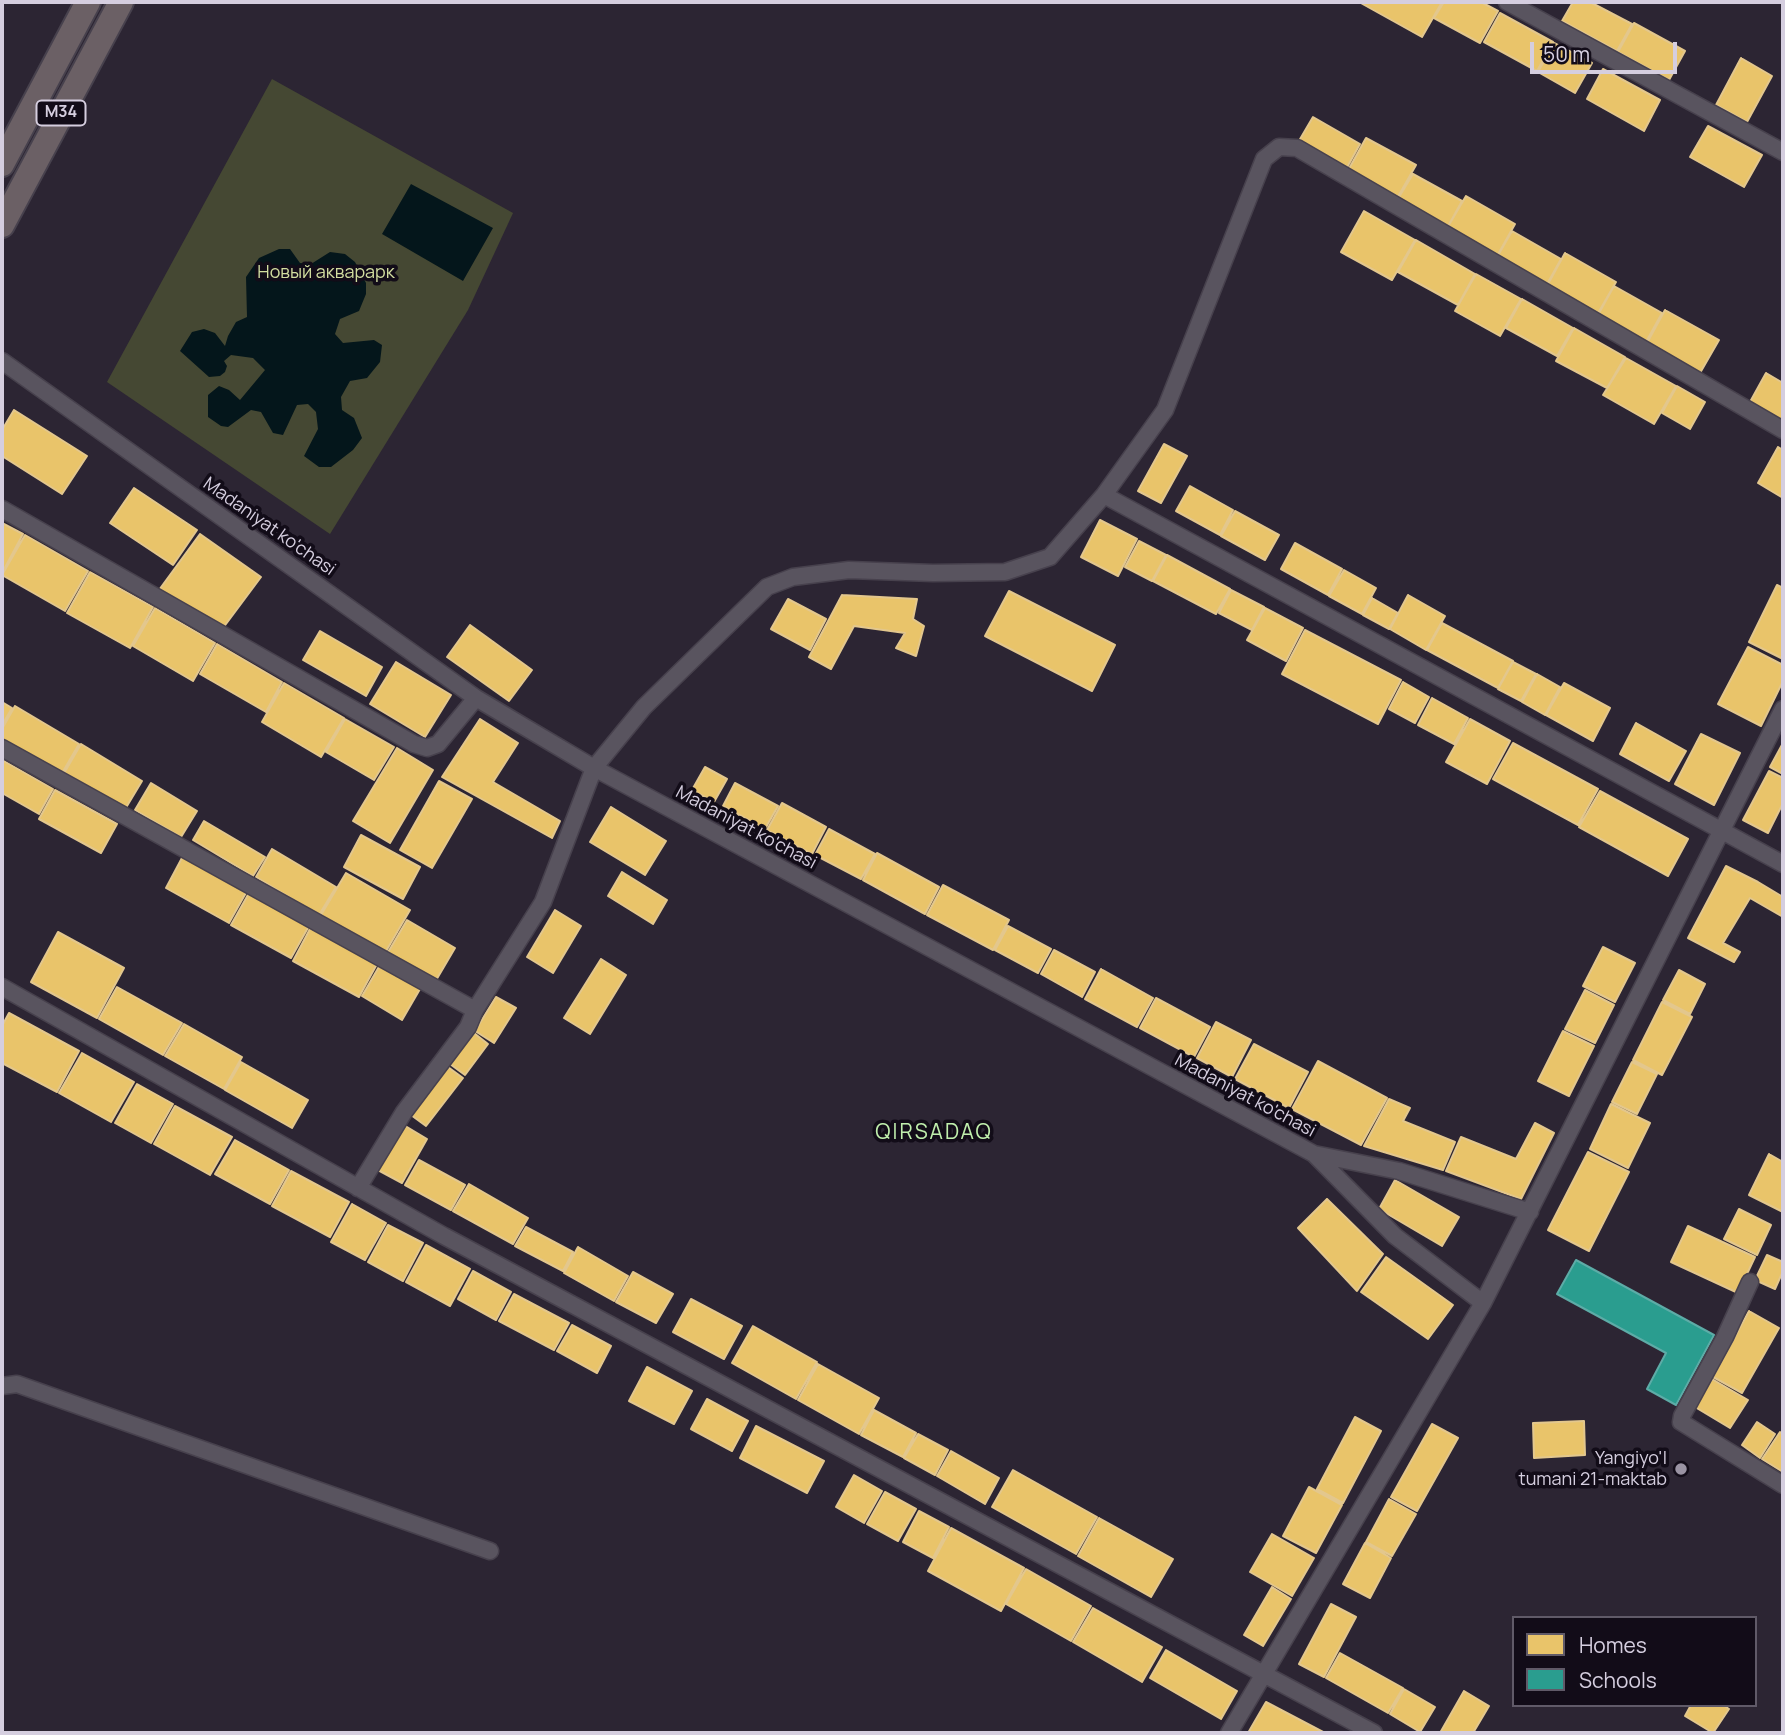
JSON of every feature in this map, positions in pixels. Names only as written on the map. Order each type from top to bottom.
[{"type":"main road","name":"M34","points":[[2,164],[88,2]]},
{"type":"main road","name":"M34","points":[[2,225],[121,2]]},
{"type":"street","points":[[1507,2],[1783,152]]},
{"type":"street","points":[[358,1188],[404,1112],[468,1027],[475,1010],[543,902],[594,768],[645,707],[766,587],[793,578],[849,570],[919,573],[1005,572],[1050,557],[1104,495],[1165,410],[1264,159],[1279,147],[1297,148],[1783,430]]},
{"type":"street","name":"Madaniyat ko'chasi","points":[[2,361],[476,698],[594,768],[1314,1154],[1395,1236],[1483,1303]]},
{"type":"street","points":[[1104,495],[1783,864]]},
{"type":"street","points":[[2,509],[414,744],[427,748],[438,744],[476,698]]},
{"type":"street","points":[[1229,1733],[1483,1303],[1783,709]]},
{"type":"street","points":[[2,748],[475,1010]]},
{"type":"street","points":[[2,987],[444,1236],[1374,1733]]},
{"type":"street","points":[[1314,1154],[1399,1171],[1530,1212]]},
{"type":"street","points":[[1750,1282],[1681,1422],[1783,1485]]},
{"type":"street","points":[[2,1386],[17,1384],[490,1551]]},
{"type":"green space","name":"Новый акварарк","points":[[272,79],[513,213],[468,310],[330,534],[107,382]]},
{"type":"shaded area","points":[[411,184],[493,228],[463,281],[382,234]]},
{"type":"shaded area","points":[[279,249],[290,249],[300,263],[311,264],[330,252],[345,254],[355,262],[366,283],[366,294],[359,311],[340,319],[335,334],[343,343],[374,340],[382,345],[380,362],[367,378],[350,381],[341,397],[342,410],[354,418],[362,438],[353,450],[331,467],[319,467],[304,456],[318,429],[316,412],[308,404],[297,405],[283,435],[273,433],[261,412],[251,410],[228,427],[221,426],[208,417],[208,395],[219,386],[229,390],[240,400],[265,370],[253,358],[231,355],[224,361],[227,366],[225,372],[220,376],[209,377],[180,351],[192,332],[204,329],[215,333],[225,346],[236,322],[247,317],[246,277],[259,258]]},
{"type":"building: Homes","points":[[1359,2],[1442,2],[1422,37]]},
{"type":"building: Homes","points":[[1444,2],[1481,2],[1498,11],[1480,43],[1434,18]]},
{"type":"building: Homes","points":[[1573,2],[1590,2],[1632,24],[1617,51],[1562,21]]},
{"type":"building: Homes","points":[[1500,13],[1553,42],[1537,71],[1484,42]]},
{"type":"building: Homes","points":[[1634,23],[1685,51],[1669,80],[1618,52]]},
{"type":"building: Homes","points":[[1554,43],[1592,63],[1575,93],[1538,72]]},
{"type":"building: Homes","points":[[1741,58],[1772,76],[1747,122],[1716,105]]},
{"type":"building: Homes","points":[[1603,69],[1660,100],[1644,131],[1587,99]]},
{"type":"building: Homes","points":[[1313,117],[1360,144],[1344,173],[1296,146]]},
{"type":"building: Homes","points":[[1708,126],[1762,155],[1744,187],[1690,157]]},
{"type":"building: Homes","points":[[1366,138],[1416,165],[1395,202],[1346,174]]},
{"type":"building: Homes","points":[[1413,174],[1462,201],[1446,230],[1396,202]]},
{"type":"building: Homes","points":[[1466,196],[1515,224],[1496,258],[1446,230]]},
{"type":"building: Homes","points":[[1364,211],[1415,240],[1392,280],[1341,252]]},
{"type":"building: Homes","points":[[1512,231],[1561,259],[1546,286],[1496,259]]},
{"type":"building: Homes","points":[[1416,240],[1475,274],[1458,305],[1398,272]]},
{"type":"building: Homes","points":[[1565,253],[1616,282],[1597,315],[1547,286]]},
{"type":"building: Homes","points":[[1476,274],[1521,299],[1500,336],[1455,311]]},
{"type":"building: Homes","points":[[1614,286],[1662,313],[1646,342],[1598,315]]},
{"type":"building: Homes","points":[[1522,299],[1573,328],[1557,356],[1506,328]]},
{"type":"building: Homes","points":[[1665,310],[1719,340],[1700,373],[1647,343]]},
{"type":"building: Homes","points":[[1574,328],[1625,357],[1607,388],[1556,361]]},
{"type":"building: Homes","points":[[1626,358],[1676,386],[1654,424],[1603,395]]},
{"type":"building: Homes","points":[[1766,373],[1783,383],[1783,421],[1750,402]]},
{"type":"building: Homes","points":[[1677,386],[1705,402],[1690,429],[1662,413]]},
{"type":"building: Homes","points":[[14,410],[87,456],[62,494],[2,456],[2,430]]},
{"type":"building: Homes","points":[[1164,444],[1187,456],[1161,503],[1138,491]]},
{"type":"building: Homes","points":[[1778,447],[1783,450],[1783,498],[1758,483]]},
{"type":"building: Homes","points":[[1190,486],[1233,510],[1220,535],[1176,511]]},
{"type":"building: Homes","points":[[134,488],[197,530],[173,565],[110,523]]},
{"type":"building: Homes","points":[[1235,511],[1279,535],[1265,560],[1221,536]]},
{"type":"building: Homes","points":[[1100,520],[1137,539],[1118,576],[1081,557]]},
{"type":"building: Homes","points":[[2,523],[23,534],[2,573]]},
{"type":"building: Homes","points":[[200,534],[261,577],[223,628],[159,590]]},
{"type":"building: Homes","points":[[25,535],[88,571],[65,611],[2,575]]},
{"type":"building: Homes","points":[[1139,541],[1166,555],[1152,581],[1125,567]]},
{"type":"building: Homes","points":[[1295,543],[1342,569],[1328,595],[1281,569]]},
{"type":"building: Homes","points":[[1167,555],[1230,589],[1216,614],[1153,581]]},
{"type":"building: Homes","points":[[1344,570],[1376,588],[1362,614],[1329,596]]},
{"type":"building: Homes","points":[[90,572],[153,607],[130,648],[67,613]]},
{"type":"building: Homes","points":[[1777,585],[1783,588],[1783,659],[1749,642]]},
{"type":"building: Homes","points":[[1231,590],[1264,607],[1252,630],[1219,613]]},
{"type":"building: Homes","points":[[1009,591],[1115,645],[1092,691],[985,636]]},
{"type":"building: Homes","points":[[842,595],[917,599],[913,619],[924,626],[916,656],[896,648],[905,633],[854,626],[831,669],[809,657]]},
{"type":"building: Homes","points":[[1408,595],[1445,616],[1426,650],[1390,629]]},
{"type":"building: Homes","points":[[1372,598],[1398,613],[1389,629],[1363,615]]},
{"type":"building: Homes","points":[[788,599],[826,619],[810,650],[771,629]]},
{"type":"building: Homes","points":[[155,608],[215,643],[193,681],[133,646]]},
{"type":"building: Homes","points":[[1265,608],[1303,628],[1286,661],[1247,640]]},
{"type":"building: Homes","points":[[1442,623],[1513,661],[1498,688],[1427,650]]},
{"type":"building: Homes","points":[[470,625],[532,670],[509,701],[447,657]]},
{"type":"building: Homes","points":[[1305,630],[1401,680],[1378,724],[1282,674]]},
{"type":"building: Homes","points":[[320,631],[382,667],[366,696],[303,660]]},
{"type":"building: Homes","points":[[217,644],[282,682],[266,712],[200,674]]},
{"type":"building: Homes","points":[[1748,647],[1783,665],[1783,681],[1761,726],[1718,704]]},
{"type":"building: Homes","points":[[396,662],[451,695],[425,737],[370,704]]},
{"type":"building: Homes","points":[[1513,662],[1536,674],[1521,701],[1498,689]]},
{"type":"building: Homes","points":[[1537,674],[1560,687],[1545,715],[1522,702]]},
{"type":"building: Homes","points":[[1403,682],[1429,697],[1415,723],[1389,709]]},
{"type":"building: Homes","points":[[284,683],[344,718],[321,757],[262,722]]},
{"type":"building: Homes","points":[[1564,683],[1610,708],[1593,741],[1546,715]]},
{"type":"building: Homes","points":[[1432,698],[1468,718],[1454,744],[1418,725]]},
{"type":"building: Homes","points":[[2,702],[12,708],[2,725]]},
{"type":"building: Homes","points":[[15,706],[79,744],[61,775],[2,740],[2,729]]},
{"type":"building: Homes","points":[[345,719],[394,747],[374,780],[326,752]]},
{"type":"building: Homes","points":[[480,719],[518,743],[493,782],[560,821],[552,838],[442,777]]},
{"type":"building: Homes","points":[[1470,719],[1510,741],[1487,784],[1446,762]]},
{"type":"building: Homes","points":[[1636,723],[1686,751],[1669,781],[1620,754]]},
{"type":"building: Homes","points":[[1701,734],[1740,753],[1714,805],[1675,784]]},
{"type":"building: Homes","points":[[1513,743],[1598,789],[1578,825],[1493,779]]},
{"type":"building: Homes","points":[[1783,743],[1783,774],[1770,767]]},
{"type":"building: Homes","points":[[81,744],[142,781],[124,811],[63,775]]},
{"type":"building: Homes","points":[[397,748],[433,770],[390,843],[353,821]]},
{"type":"building: Homes","points":[[2,760],[53,789],[39,814],[2,793]]},
{"type":"building: Homes","points":[[705,767],[727,779],[714,802],[692,790]]},
{"type":"building: Homes","points":[[1769,771],[1783,778],[1783,803],[1768,833],[1743,820]]},
{"type":"building: Homes","points":[[439,781],[472,799],[432,868],[400,850]]},
{"type":"building: Homes","points":[[151,783],[197,811],[181,837],[135,810]]},
{"type":"building: Homes","points":[[735,783],[778,806],[765,829],[723,806]]},
{"type":"building: Homes","points":[[55,790],[117,824],[101,853],[39,819]]},
{"type":"building: Homes","points":[[1600,791],[1688,839],[1668,876],[1579,827]]},
{"type":"building: Homes","points":[[782,803],[826,827],[812,854],[767,830]]},
{"type":"building: Homes","points":[[611,807],[666,841],[645,875],[590,842]]},
{"type":"building: Homes","points":[[204,821],[265,857],[253,876],[193,840]]},
{"type":"building: Homes","points":[[829,829],[875,854],[861,879],[815,855]]},
{"type":"building: Homes","points":[[361,835],[420,867],[403,899],[344,867]]},
{"type":"building: Homes","points":[[272,849],[336,887],[319,915],[256,877]]},
{"type":"building: Homes","points":[[877,853],[939,887],[925,914],[863,880]]},
{"type":"building: Homes","points":[[183,856],[247,891],[229,923],[166,888]]},
{"type":"building: Homes","points":[[1726,866],[1783,897],[1783,917],[1750,898],[1723,943],[1740,952],[1734,962],[1688,938]]},
{"type":"building: Homes","points":[[622,872],[667,900],[653,924],[608,896]]},
{"type":"building: Homes","points":[[346,873],[410,910],[385,953],[321,915]]},
{"type":"building: Homes","points":[[943,885],[1009,920],[993,950],[927,915]]},
{"type":"building: Homes","points":[[249,893],[309,926],[291,958],[231,925]]},
{"type":"building: Homes","points":[[555,910],[581,926],[553,973],[527,957]]},
{"type":"building: Homes","points":[[407,920],[455,948],[435,982],[387,954]]},
{"type":"building: Homes","points":[[1008,926],[1051,949],[1038,973],[995,950]]},
{"type":"building: Homes","points":[[311,927],[377,964],[359,997],[293,961]]},
{"type":"building: Homes","points":[[58,932],[124,968],[97,1018],[31,982]]},
{"type":"building: Homes","points":[[1603,947],[1635,963],[1615,1002],[1583,986]]},
{"type":"building: Homes","points":[[1054,950],[1095,972],[1082,997],[1041,974]]},
{"type":"building: Homes","points":[[601,959],[626,975],[590,1034],[564,1018]]},
{"type":"building: Homes","points":[[380,965],[420,989],[402,1020],[362,996]]},
{"type":"building: Homes","points":[[1101,969],[1153,998],[1137,1027],[1085,999]]},
{"type":"building: Homes","points":[[1679,970],[1705,984],[1690,1014],[1663,1000]]},
{"type":"building: Homes","points":[[117,987],[182,1023],[163,1055],[99,1019]]},
{"type":"building: Homes","points":[[1585,990],[1614,1005],[1595,1043],[1565,1029]]},
{"type":"building: Homes","points":[[496,997],[516,1008],[494,1043],[475,1031]]},
{"type":"building: Homes","points":[[1156,998],[1210,1027],[1194,1057],[1140,1028]]},
{"type":"building: Homes","points":[[1662,1002],[1692,1017],[1662,1075],[1633,1060]]},
{"type":"building: Homes","points":[[9,1013],[79,1051],[57,1092],[2,1063],[2,1026]]},
{"type":"building: Homes","points":[[1216,1022],[1251,1040],[1232,1077],[1197,1058]]},
{"type":"building: Homes","points":[[184,1024],[242,1057],[224,1089],[165,1056]]},
{"type":"building: Homes","points":[[1563,1031],[1594,1046],[1569,1096],[1538,1081]]},
{"type":"building: Homes","points":[[474,1033],[488,1044],[465,1075],[450,1064]]},
{"type":"building: Homes","points":[[1254,1044],[1308,1072],[1289,1108],[1235,1079]]},
{"type":"building: Homes","points":[[82,1053],[134,1082],[111,1122],[59,1093]]},
{"type":"building: Homes","points":[[1318,1061],[1387,1098],[1361,1145],[1292,1109]]},
{"type":"building: Homes","points":[[241,1062],[308,1100],[292,1128],[225,1090]]},
{"type":"building: Homes","points":[[1632,1062],[1657,1074],[1637,1114],[1612,1102]]},
{"type":"building: Homes","points":[[448,1067],[463,1078],[426,1126],[411,1115]]},
{"type":"building: Homes","points":[[137,1084],[173,1104],[151,1143],[115,1123]]},
{"type":"building: Homes","points":[[1389,1099],[1410,1108],[1403,1121],[1455,1142],[1443,1170],[1364,1146]]},
{"type":"building: Homes","points":[[1611,1104],[1650,1123],[1628,1168],[1590,1149]]},
{"type":"building: Homes","points":[[175,1106],[232,1137],[210,1175],[154,1144]]},
{"type":"building: Homes","points":[[1535,1123],[1554,1133],[1521,1199],[1446,1171],[1461,1137],[1516,1159]]},
{"type":"building: Homes","points":[[402,1124],[427,1139],[402,1183],[376,1169]]},
{"type":"building: Homes","points":[[235,1140],[289,1170],[270,1204],[215,1174]]},
{"type":"building: Homes","points":[[1588,1152],[1629,1172],[1589,1251],[1548,1230]]},
{"type":"building: Homes","points":[[1769,1154],[1783,1162],[1783,1212],[1749,1195]]},
{"type":"building: Homes","points":[[419,1160],[465,1185],[451,1210],[405,1185]]},
{"type":"building: Homes","points":[[291,1171],[349,1202],[330,1237],[272,1206]]},
{"type":"building: Homes","points":[[1395,1180],[1459,1217],[1442,1246],[1379,1209]]},
{"type":"building: Homes","points":[[469,1184],[528,1218],[513,1244],[453,1211]]},
{"type":"building: Homes","points":[[1327,1199],[1383,1254],[1357,1291],[1298,1228]]},
{"type":"building: Homes","points":[[352,1204],[386,1223],[365,1260],[331,1242]]},
{"type":"building: Homes","points":[[1739,1209],[1771,1225],[1757,1255],[1724,1239]]},
{"type":"building: Homes","points":[[388,1225],[423,1243],[403,1281],[368,1262]]},
{"type":"building: Homes","points":[[1688,1226],[1755,1257],[1738,1293],[1671,1262]]},
{"type":"building: Homes","points":[[526,1227],[573,1252],[563,1271],[515,1246]]},
{"type":"building: Homes","points":[[426,1245],[470,1269],[450,1306],[406,1282]]},
{"type":"building: Homes","points":[[578,1247],[628,1276],[614,1301],[564,1273]]},
{"type":"building: Homes","points":[[1767,1255],[1783,1262],[1783,1271],[1775,1289],[1755,1280]]},
{"type":"building: Homes","points":[[1386,1257],[1453,1305],[1428,1339],[1361,1292]]},
{"type":"building: Homes","points":[[473,1271],[511,1292],[496,1320],[458,1299]]},
{"type":"building: Homes","points":[[633,1272],[673,1294],[656,1323],[616,1302]]},
{"type":"building: Homes","points":[[514,1294],[569,1323],[554,1350],[499,1321]]},
{"type":"building: Homes","points":[[691,1299],[742,1326],[724,1359],[673,1332]]},
{"type":"building: Homes","points":[[1749,1311],[1779,1328],[1742,1393],[1713,1377]]},
{"type":"building: Homes","points":[[572,1325],[611,1346],[597,1373],[557,1351]]},
{"type":"building: Homes","points":[[753,1326],[817,1362],[796,1399],[732,1363]]},
{"type":"building: Homes","points":[[818,1364],[879,1398],[859,1434],[798,1400]]},
{"type":"building: Homes","points":[[647,1367],[692,1391],[674,1424],[629,1401]]},
{"type":"building: Homes","points":[[1712,1379],[1748,1400],[1730,1428],[1695,1407]]},
{"type":"building: Homes","points":[[707,1399],[748,1421],[732,1451],[691,1429]]},
{"type":"building: Homes","points":[[874,1410],[916,1433],[903,1457],[861,1435]]},
{"type":"building: Homes","points":[[1355,1417],[1381,1431],[1343,1503],[1317,1489]]},
{"type":"building: Homes","points":[[1584,1421],[1585,1455],[1534,1458],[1533,1423]]},
{"type":"building: Homes","points":[[1757,1422],[1775,1434],[1760,1458],[1742,1445]]},
{"type":"building: Homes","points":[[1432,1424],[1458,1438],[1417,1511],[1391,1497]]},
{"type":"building: Homes","points":[[756,1426],[824,1461],[807,1493],[740,1458]]},
{"type":"building: Homes","points":[[1780,1432],[1783,1434],[1783,1472],[1762,1459]]},
{"type":"building: Homes","points":[[918,1434],[948,1450],[935,1475],[904,1458]]},
{"type":"building: Homes","points":[[951,1451],[999,1478],[985,1504],[937,1476]]},
{"type":"building: Homes","points":[[1013,1470],[1097,1517],[1076,1554],[992,1507]]},
{"type":"building: Homes","points":[[854,1475],[882,1491],[864,1523],[836,1507]]},
{"type":"building: Homes","points":[[1309,1487],[1342,1505],[1316,1553],[1283,1536]]},
{"type":"building: Homes","points":[[885,1492],[916,1509],[898,1541],[867,1524]]},
{"type":"building: Homes","points":[[1389,1499],[1416,1514],[1392,1556],[1366,1542]]},
{"type":"building: Homes","points":[[919,1511],[949,1527],[933,1558],[903,1542]]},
{"type":"building: Homes","points":[[1099,1518],[1173,1559],[1151,1597],[1078,1556]]},
{"type":"building: Homes","points":[[951,1528],[1024,1568],[1001,1611],[928,1571]]},
{"type":"building: Homes","points":[[1272,1534],[1314,1558],[1292,1596],[1250,1572]]},
{"type":"building: Homes","points":[[1365,1543],[1391,1558],[1370,1598],[1343,1584]]},
{"type":"building: Homes","points":[[1026,1569],[1091,1606],[1071,1641],[1006,1604]]},
{"type":"building: Homes","points":[[1272,1587],[1291,1599],[1263,1646],[1244,1635]]},
{"type":"building: Homes","points":[[1331,1604],[1356,1617],[1324,1677],[1299,1664]]},
{"type":"building: Homes","points":[[1093,1608],[1162,1647],[1142,1682],[1073,1642]]},
{"type":"building: Homes","points":[[1166,1650],[1237,1691],[1221,1719],[1150,1678]]},
{"type":"building: Homes","points":[[1340,1653],[1403,1688],[1388,1713],[1326,1678]]},
{"type":"building: Homes","points":[[1404,1689],[1435,1707],[1420,1732],[1390,1714]]},
{"type":"building: Homes","points":[[1464,1691],[1489,1706],[1473,1733],[1440,1733]]},
{"type":"building: Homes","points":[[1266,1702],[1325,1733],[1248,1733]]},
{"type":"building: Homes","points":[[1690,1707],[1729,1709],[1713,1733],[1685,1716]]},
{"type":"building: Schools","points":[[1576,1260],[1714,1335],[1676,1405],[1647,1389],[1666,1353],[1557,1294]]},
{"type":"place","name":"Yangiyo'l tumani 21-maktab","points":[[1681,1469]]},
{"type":"district","name":"QIRSADAQ","points":[[934,1133]]}]
